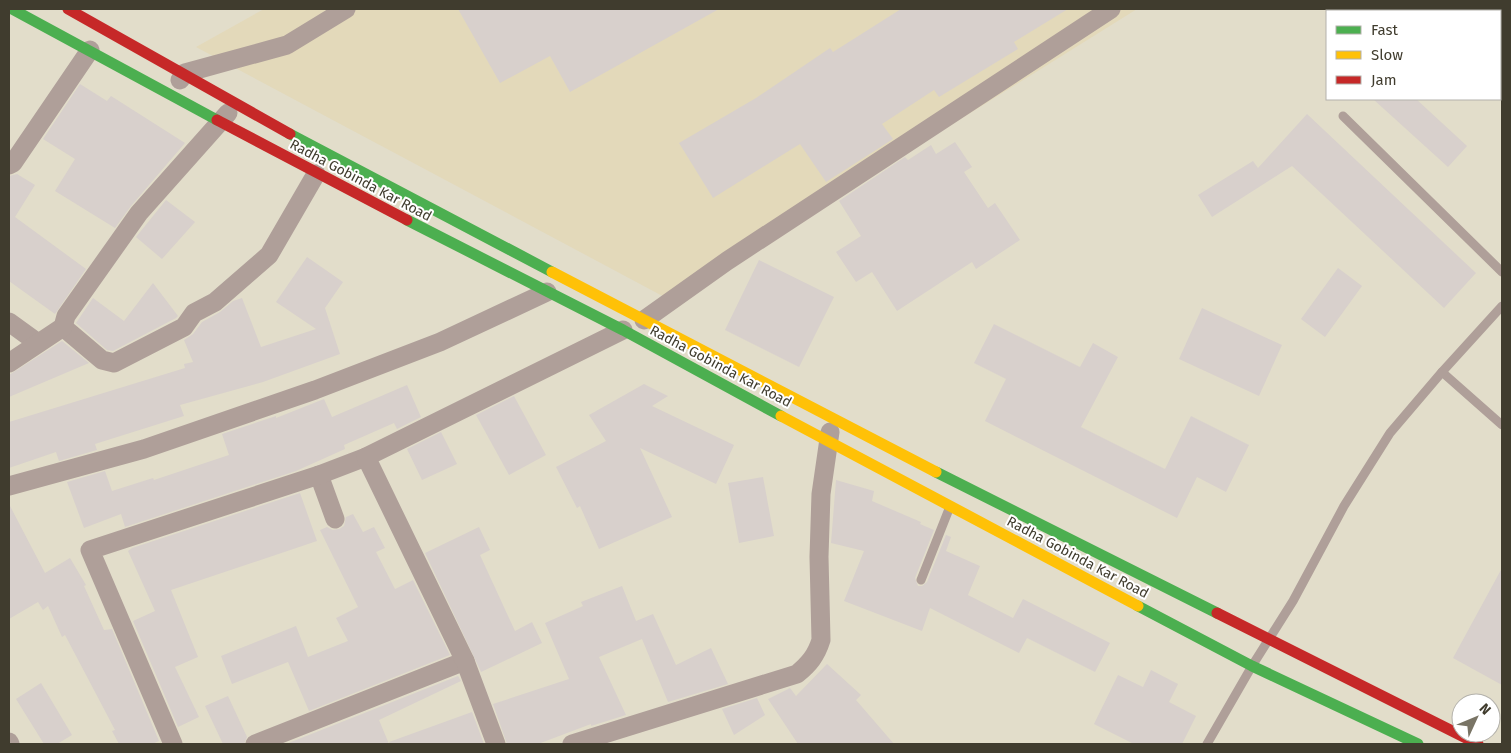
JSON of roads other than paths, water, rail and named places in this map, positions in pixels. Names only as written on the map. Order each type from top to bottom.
[{"type":"main road","name":"Radha Gobinda Kar Road","points":[[12,9],[316,174],[623,330],[950,507],[1252,666],[1418,744]]},
{"type":"main road","points":[[68,9],[328,154],[644,320],[832,416],[961,485],[1478,744]]},
{"type":"street","points":[[170,94],[185,73],[287,45],[346,9]]},
{"type":"street","points":[[644,320],[727,260],[1111,9]]},
{"type":"street","points":[[9,165],[13,163],[90,50]]},
{"type":"street","points":[[9,363],[63,327],[66,316],[139,213],[222,122],[236,102]]},
{"type":"street","points":[[63,327],[102,360],[114,363],[184,327],[194,313],[216,302],[269,255],[316,174]]},
{"type":"street","points":[[9,486],[144,449],[315,390],[440,342],[546,292]]},
{"type":"street","points":[[9,322],[38,342]]},
{"type":"street","points":[[173,744],[90,550],[320,475],[366,457],[623,330]]},
{"type":"street","points":[[572,744],[797,674],[810,663],[817,653],[821,640],[819,557],[822,494],[832,416]]},
{"type":"street","points":[[366,457],[465,661],[496,744]]},
{"type":"street","points":[[320,475],[335,519]]},
{"type":"street","points":[[255,744],[465,661]]},
{"type":"lane","points":[[1343,116],[1502,272]]},
{"type":"lane","points":[[1207,744],[1252,666],[1271,640],[1354,490],[1390,433],[1502,306]]},
{"type":"lane","points":[[1442,372],[1502,425]]},
{"type":"lane","points":[[921,580],[950,507]]}]
